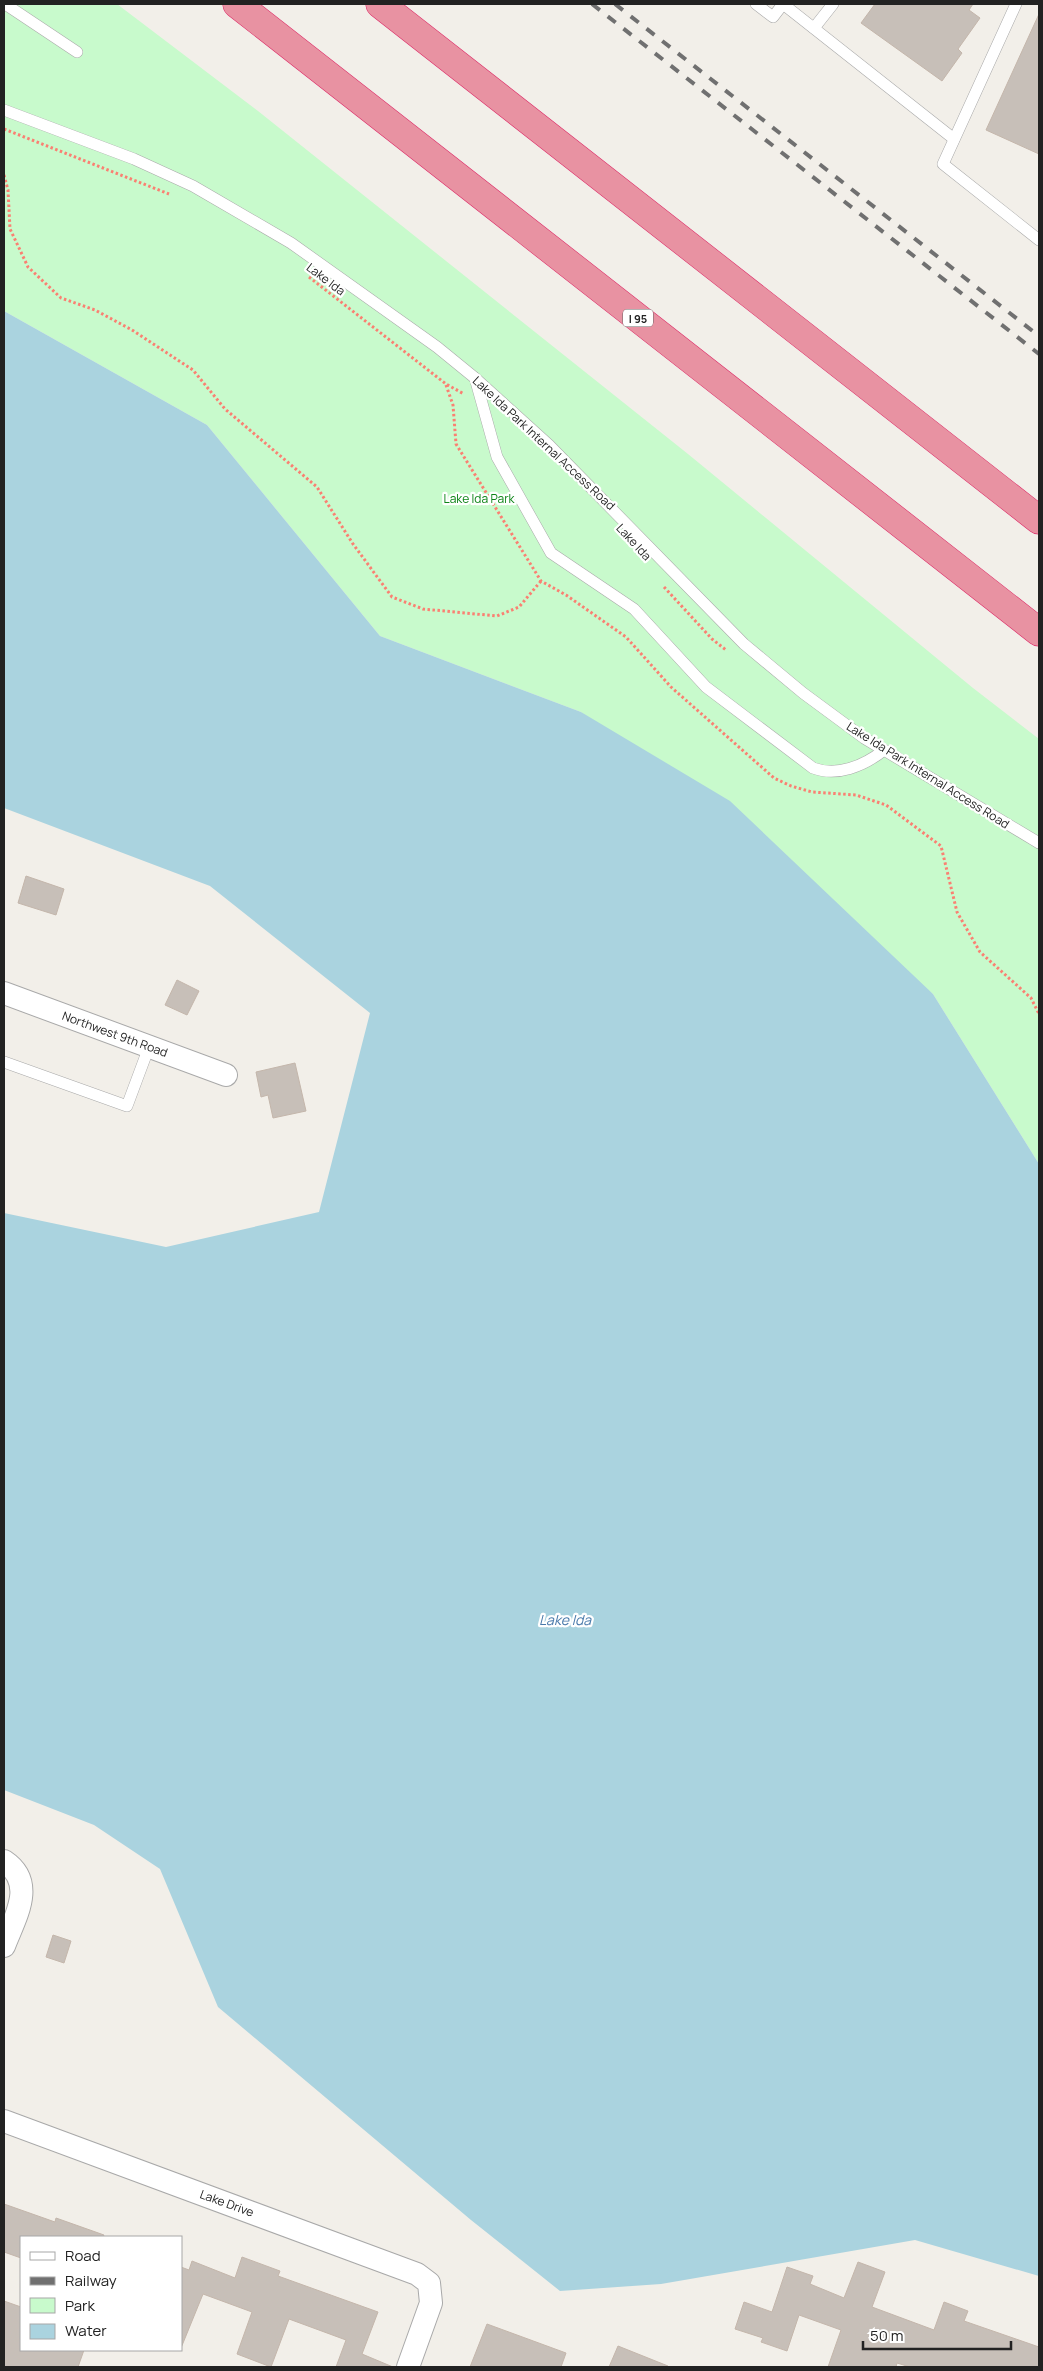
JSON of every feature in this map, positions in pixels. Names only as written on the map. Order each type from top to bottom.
[{"type":"highway","name":"I 95","points":[[237,4],[1039,632]]},
{"type":"highway","points":[[380,4],[1039,520]]},
{"type":"street","name":"Northwest 9th Road","points":[[4,993],[226,1075]]},
{"type":"street","points":[[4,1861],[13,1868],[22,1883],[21,1896],[4,1946]]},
{"type":"street","name":"Lake Drive","points":[[4,2121],[417,2274],[429,2284],[431,2303],[408,2367]]},
{"type":"lane","points":[[5,4],[77,52]]},
{"type":"lane","points":[[756,4],[773,17],[783,4],[954,139]]},
{"type":"lane","points":[[814,28],[833,4]]},
{"type":"lane","points":[[1016,4],[943,164],[1039,240]]},
{"type":"lane","name":"Lake Ida Park Internal Access Road","points":[[4,110],[134,159],[192,186],[250,217],[291,243],[438,347],[556,452],[744,644],[803,693],[884,750],[1039,843]]},
{"type":"lane","points":[[475,378],[480,402],[497,457],[551,553],[634,609],[706,687],[813,768],[825,772],[853,768],[872,759],[884,750]]},
{"type":"lane","points":[[4,1062],[127,1106],[149,1047]]},
{"type":"path","points":[[4,129],[176,197]]},
{"type":"path","points":[[4,175],[8,190],[10,229],[28,267],[62,298],[95,310],[132,330],[193,370],[225,409],[316,487],[353,544],[392,597],[423,609],[497,616],[519,606],[541,581]]},
{"type":"path","name":"Lake Ida","points":[[307,276],[446,384],[480,402]]},
{"type":"path","points":[[660,583],[712,639],[734,656]]},
{"type":"green space","name":"Lake Ida Park","points":[[4,4],[117,4],[258,111],[688,454],[973,688],[1039,739],[1039,1164],[933,994],[581,712],[380,636],[207,425],[4,311]]},
{"type":"water","name":"Lake Ida","points":[[4,311],[207,425],[380,636],[581,712],[730,801],[933,994],[1039,1164],[1039,2276],[915,2240],[661,2284],[560,2291],[471,2220],[218,2007],[160,1869],[94,1825],[4,1790],[4,1213],[166,1247],[319,1212],[370,1013],[210,886],[4,808]]},
{"type":"building","points":[[875,4],[973,4],[969,10],[980,18],[958,49],[962,53],[942,81],[861,23]]},
{"type":"building","points":[[1039,14],[1039,154],[986,130]]},
{"type":"building","points":[[26,876],[64,889],[56,915],[18,903]]},
{"type":"building","points":[[177,980],[199,991],[187,1015],[165,1005]]},
{"type":"building","points":[[295,1063],[306,1111],[273,1118],[268,1095],[261,1097],[256,1072]]},
{"type":"building","points":[[53,1935],[71,1941],[64,1963],[46,1957]]},
{"type":"building","points":[[4,2204],[55,2222],[56,2218],[104,2235],[20,2236],[20,2258],[4,2252]]},
{"type":"building","points":[[242,2257],[280,2271],[278,2276],[378,2312],[362,2354],[393,2367],[336,2367],[346,2340],[289,2319],[271,2367],[237,2354],[252,2312],[203,2294],[182,2346],[182,2267],[189,2270],[192,2261],[235,2278]]},
{"type":"building","points":[[858,2262],[885,2272],[872,2307],[934,2330],[944,2302],[968,2311],[964,2321],[1039,2347],[1039,2367],[910,2367],[897,2363],[896,2367],[828,2367],[841,2330],[799,2315],[787,2351],[761,2342],[763,2338],[735,2329],[744,2302],[772,2312],[787,2267],[813,2276],[810,2284],[844,2298]]},
{"type":"building","points":[[4,2301],[20,2307],[20,2351],[84,2351],[78,2367],[4,2367]]},
{"type":"building","points":[[487,2324],[566,2353],[561,2367],[470,2367]]},
{"type":"building","points":[[618,2346],[668,2366],[668,2367],[609,2367]]},
{"type":"railway","points":[[592,4],[1039,354]]},
{"type":"railway","points":[[615,4],[1039,336]]}]
